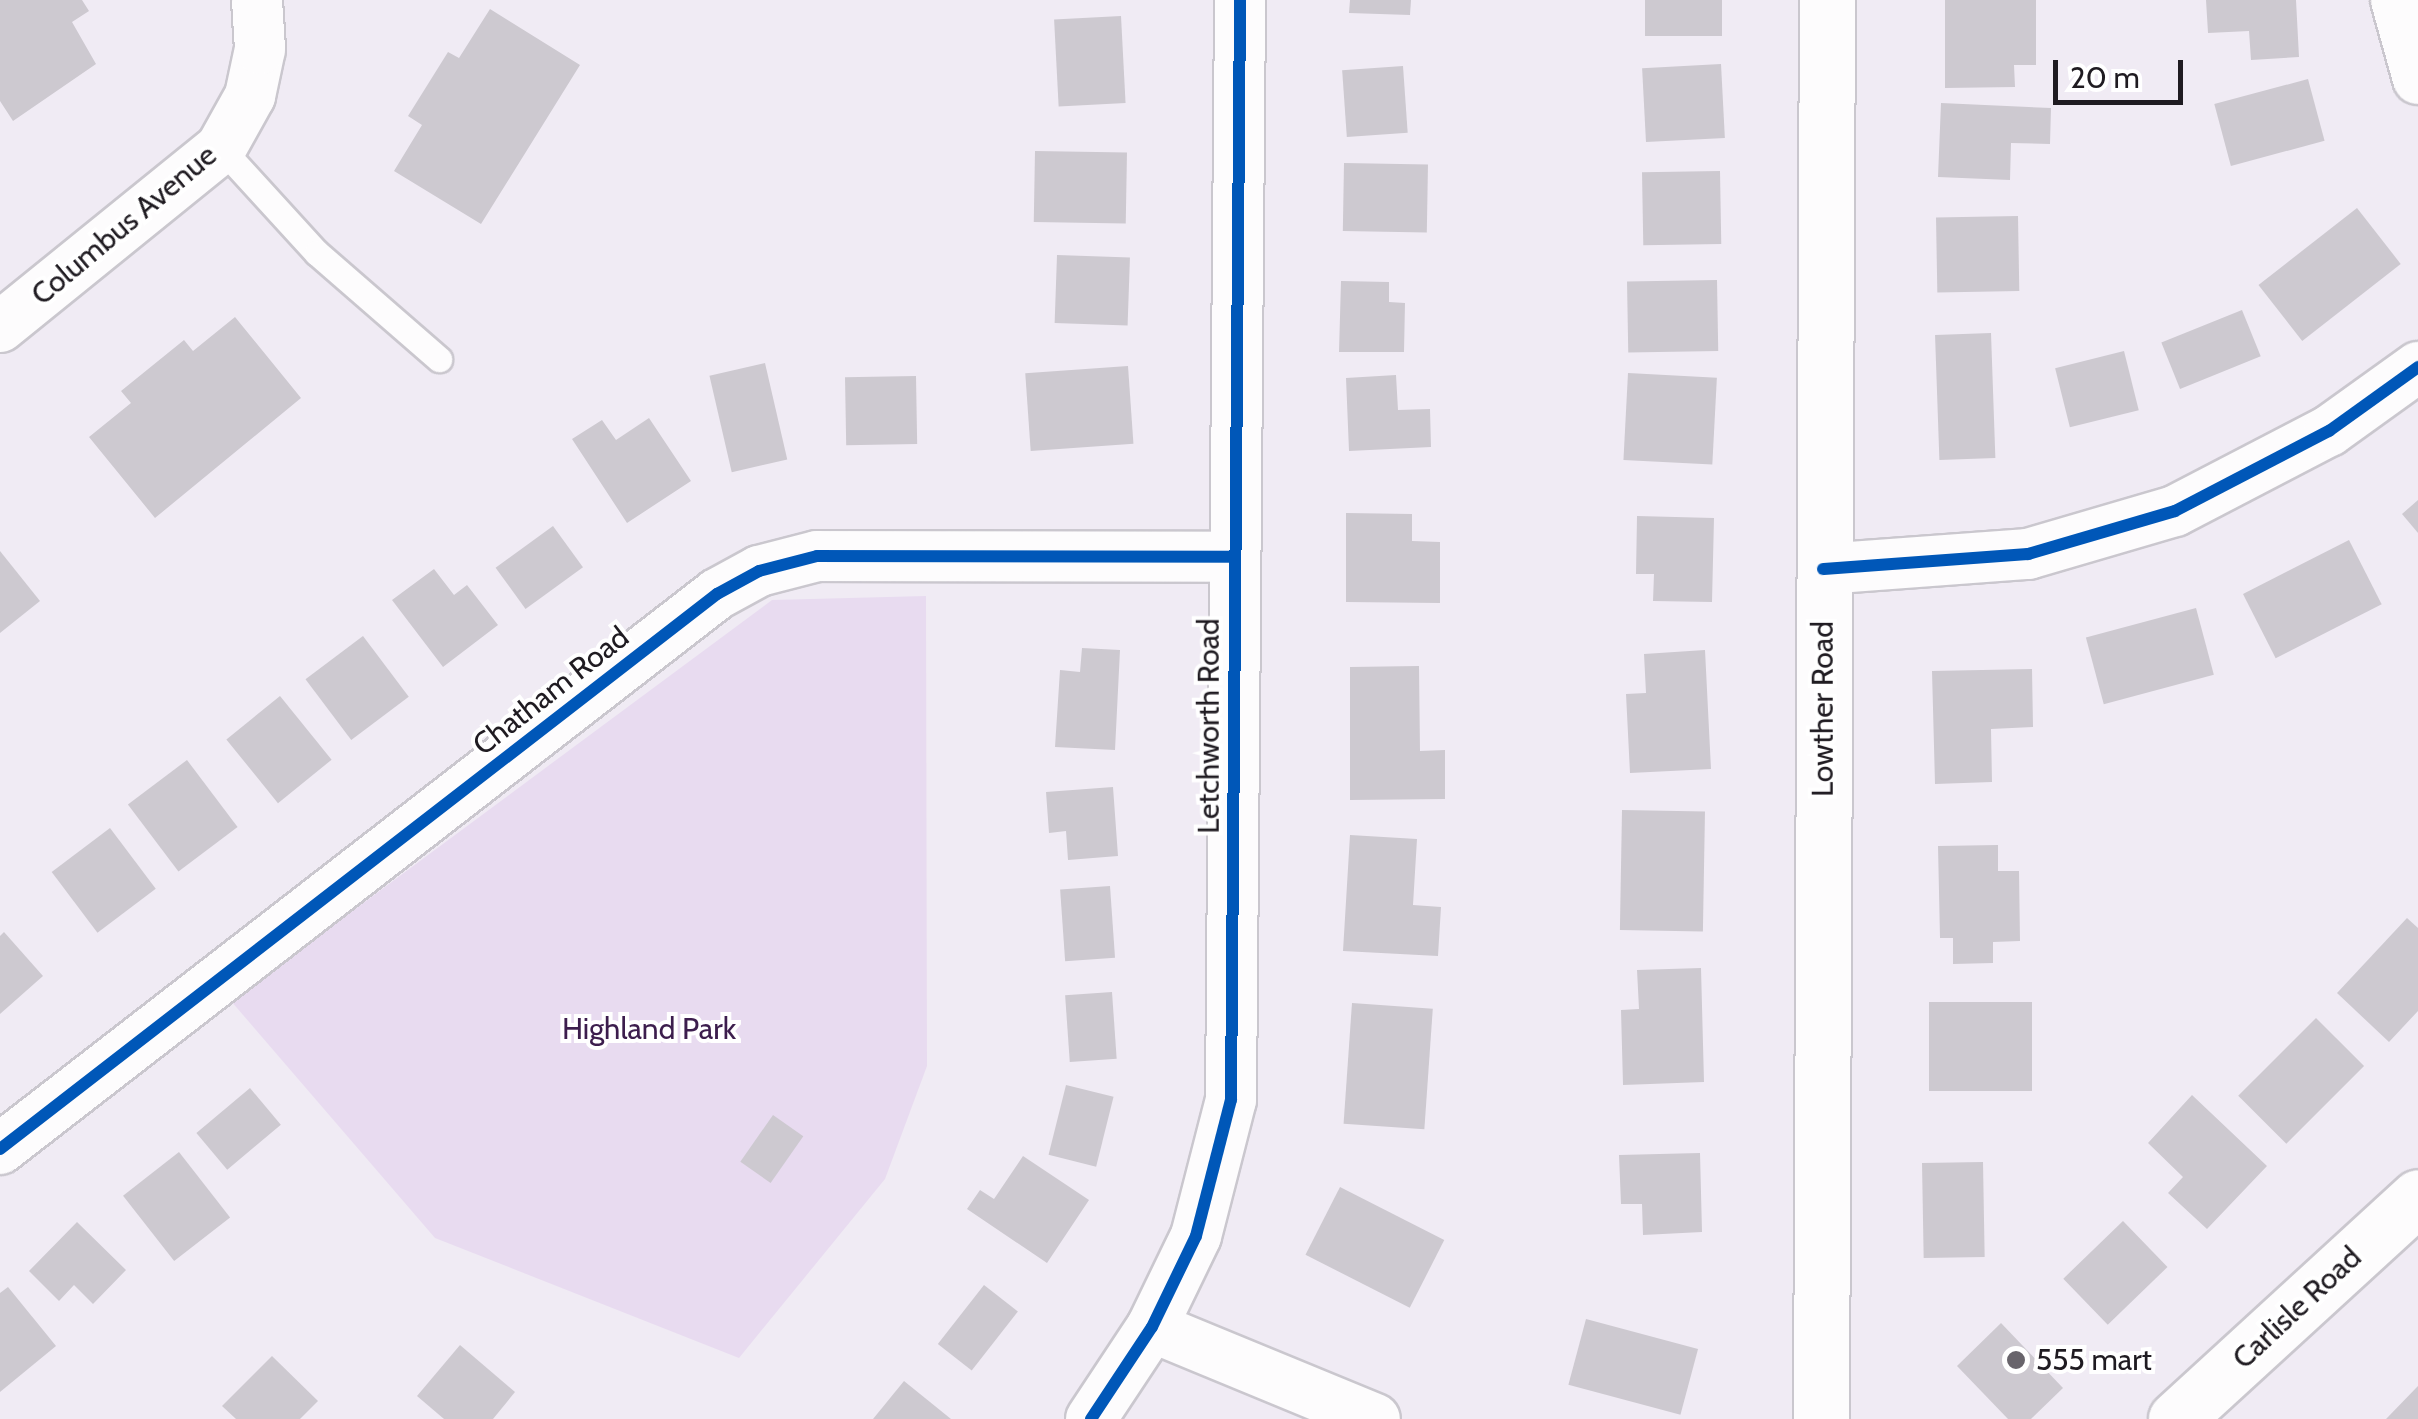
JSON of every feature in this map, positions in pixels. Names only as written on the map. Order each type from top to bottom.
[{"type":"main road","name":"Lowther Road","points":[[1821,1419],[1826,0]]},
{"type":"main road","name":"Carlisle Road","points":[[2176,1419],[2415,1205]]},
{"type":"street","name":"Columbus Avenue","points":[[0,326],[221,148],[250,96],[260,49],[257,0]]},
{"type":"street","name":"Letchworth Road","points":[[1090,1419],[1152,1327],[1196,1236],[1232,1100],[1240,0]]},
{"type":"street","points":[[2396,0],[2418,79]]},
{"type":"street","points":[[1823,569],[2028,554],[2156,517],[2258,472],[2418,367]]},
{"type":"street","name":"Chatham Road","points":[[0,1149],[702,606],[758,570],[817,556],[1234,557]]},
{"type":"street","points":[[1152,1327],[1375,1419]]},
{"type":"lane","points":[[221,148],[316,253],[438,358]]},
{"type":"green space","name":"Highland Park","points":[[926,596],[927,1066],[885,1179],[739,1358],[435,1238],[231,1001],[772,600]]},
{"type":"building","points":[[0,0],[82,0],[89,11],[72,22],[96,64],[13,121],[0,101]]},
{"type":"building","points":[[1350,0],[1411,0],[1410,15],[1349,13]]},
{"type":"building","points":[[1645,0],[1722,0],[1722,36],[1645,36]]},
{"type":"building","points":[[1945,0],[2036,0],[2036,65],[2014,65],[2015,87],[1945,88]]},
{"type":"building","points":[[2206,0],[2296,0],[2299,57],[2251,60],[2249,31],[2208,33]]},
{"type":"building","points":[[490,9],[580,65],[481,224],[394,171],[422,125],[408,116],[448,52],[459,58]]},
{"type":"building","points":[[1121,16],[1126,103],[1059,106],[1054,20]]},
{"type":"building","points":[[1721,64],[1725,138],[1646,142],[1642,68]]},
{"type":"building","points":[[1403,66],[1408,133],[1347,137],[1342,70]]},
{"type":"building","points":[[2308,79],[2325,141],[2231,166],[2214,104]]},
{"type":"building","points":[[1941,103],[2051,108],[2050,144],[2011,143],[2010,180],[1938,177]]},
{"type":"building","points":[[1035,151],[1127,153],[1126,224],[1034,222]]},
{"type":"building","points":[[1344,163],[1428,164],[1427,232],[1343,231]]},
{"type":"building","points":[[1720,171],[1721,244],[1643,245],[1642,172]]},
{"type":"building","points":[[2357,208],[2401,264],[2302,341],[2258,285]]},
{"type":"building","points":[[2018,216],[2019,291],[1937,292],[1936,217]]},
{"type":"building","points":[[1057,255],[1130,258],[1128,326],[1055,323]]},
{"type":"building","points":[[1717,280],[1718,351],[1628,353],[1627,282]]},
{"type":"building","points":[[1341,281],[1389,282],[1389,302],[1405,303],[1404,352],[1339,352]]},
{"type":"building","points":[[2242,310],[2261,356],[2180,389],[2161,343]]},
{"type":"building","points":[[235,317],[301,398],[155,518],[89,437],[131,403],[121,391],[184,340],[193,351]]},
{"type":"building","points":[[1991,333],[1995,458],[1939,460],[1935,335]]},
{"type":"building","points":[[2124,351],[2139,410],[2070,427],[2055,368]]},
{"type":"building","points":[[765,363],[787,459],[732,472],[709,376]]},
{"type":"building","points":[[1128,366],[1133,444],[1031,451],[1025,373]]},
{"type":"building","points":[[1628,373],[1717,378],[1712,465],[1623,460]]},
{"type":"building","points":[[1396,375],[1398,410],[1430,409],[1431,447],[1349,451],[1346,378]]},
{"type":"building","points":[[916,376],[917,444],[846,445],[845,377]]},
{"type":"building","points":[[649,418],[691,481],[627,523],[572,439],[602,420],[616,440]]},
{"type":"building","points":[[2418,500],[2418,533],[2402,514]]},
{"type":"building","points":[[1346,513],[1412,514],[1412,541],[1440,542],[1440,603],[1346,602]]},
{"type":"building","points":[[1637,516],[1714,518],[1712,602],[1653,601],[1654,574],[1636,574]]},
{"type":"building","points":[[553,526],[583,567],[526,609],[496,568]]},
{"type":"building","points":[[2349,540],[2382,604],[2276,658],[2243,594]]},
{"type":"building","points":[[0,551],[40,601],[0,633]]},
{"type":"building","points":[[434,569],[454,595],[467,585],[498,625],[443,667],[392,600]]},
{"type":"building","points":[[2196,608],[2214,675],[2104,704],[2086,638]]},
{"type":"building","points":[[363,636],[409,697],[351,740],[305,679]]},
{"type":"building","points":[[1082,648],[1120,650],[1115,750],[1055,747],[1060,670],[1080,672]]},
{"type":"building","points":[[1705,650],[1711,769],[1630,773],[1626,694],[1646,693],[1644,654]]},
{"type":"building","points":[[1419,666],[1420,751],[1445,750],[1445,799],[1350,800],[1350,667]]},
{"type":"building","points":[[2032,669],[2033,727],[1991,729],[1992,782],[1935,784],[1932,671]]},
{"type":"building","points":[[280,696],[332,760],[278,803],[226,739]]},
{"type":"building","points":[[187,760],[238,827],[178,872],[128,805]]},
{"type":"building","points":[[1113,787],[1118,856],[1068,860],[1066,831],[1049,833],[1046,792]]},
{"type":"building","points":[[1622,810],[1705,811],[1703,931],[1620,930]]},
{"type":"building","points":[[110,828],[156,889],[97,933],[52,872]]},
{"type":"building","points":[[1350,835],[1417,839],[1413,905],[1441,907],[1438,956],[1343,951]]},
{"type":"building","points":[[1998,845],[1998,871],[2019,871],[2020,941],[1993,942],[1993,963],[1953,964],[1953,938],[1940,938],[1938,846]]},
{"type":"building","points":[[1110,886],[1115,958],[1065,961],[1060,889]]},
{"type":"building","points":[[2407,918],[2418,928],[2418,1011],[2389,1042],[2337,993]]},
{"type":"building","points":[[4,932],[43,976],[0,1014],[0,936]]},
{"type":"building","points":[[1701,968],[1704,1082],[1623,1085],[1621,1010],[1639,1009],[1637,970]]},
{"type":"building","points":[[1112,992],[1117,1059],[1070,1062],[1065,995]]},
{"type":"building","points":[[1929,1002],[2032,1002],[2032,1091],[1929,1091]]},
{"type":"building","points":[[1352,1003],[1433,1009],[1424,1129],[1344,1124]]},
{"type":"building","points":[[2316,1018],[2364,1066],[2286,1144],[2238,1096]]},
{"type":"building","points":[[1066,1085],[1114,1097],[1096,1167],[1049,1155]]},
{"type":"building","points":[[250,1088],[281,1125],[227,1170],[196,1133]]},
{"type":"building","points":[[2192,1095],[2267,1166],[2207,1229],[2168,1193],[2183,1177],[2148,1143]]},
{"type":"building","points":[[773,1115],[803,1136],[771,1183],[740,1162]]},
{"type":"building","points":[[179,1152],[230,1217],[174,1261],[123,1196]]},
{"type":"building","points":[[1700,1153],[1702,1232],[1643,1235],[1642,1204],[1621,1204],[1619,1155]]},
{"type":"building","points":[[1023,1156],[1089,1200],[1047,1263],[967,1209],[980,1190],[994,1199]]},
{"type":"building","points":[[1983,1162],[1985,1257],[1924,1258],[1922,1163]]},
{"type":"building","points":[[1340,1187],[1444,1240],[1410,1308],[1305,1255]]},
{"type":"building","points":[[2123,1221],[2167,1267],[2108,1325],[2063,1279]]},
{"type":"building","points":[[77,1222],[126,1270],[93,1304],[74,1285],[59,1301],[29,1271]]},
{"type":"building","points":[[984,1285],[1018,1311],[972,1371],[938,1344]]},
{"type":"building","points":[[8,1287],[56,1346],[0,1392],[0,1293]]},
{"type":"building","points":[[1586,1319],[1698,1349],[1680,1415],[1568,1385]]},
{"type":"building","points":[[2001,1323],[2063,1388],[2031,1419],[2008,1419],[1957,1366]]},
{"type":"building","points":[[460,1345],[515,1392],[493,1419],[444,1419],[417,1396]]},
{"type":"building","points":[[272,1356],[318,1401],[300,1419],[236,1419],[222,1406]]},
{"type":"building","points":[[904,1381],[951,1419],[873,1419]]},
{"type":"building","points":[[2418,1386],[2418,1419],[2386,1419]]},
{"type":"cycle path","points":[[1091,1419],[1152,1327],[1196,1236],[1231,1100],[1240,0]]},
{"type":"cycle path","points":[[1823,569],[2028,554],[2175,511],[2329,431],[2418,367]]},
{"type":"cycle path","points":[[0,1149],[717,594],[759,571],[817,556],[1234,557]]},
{"type":"place","name":"555 mart","points":[[2016,1360]]}]
